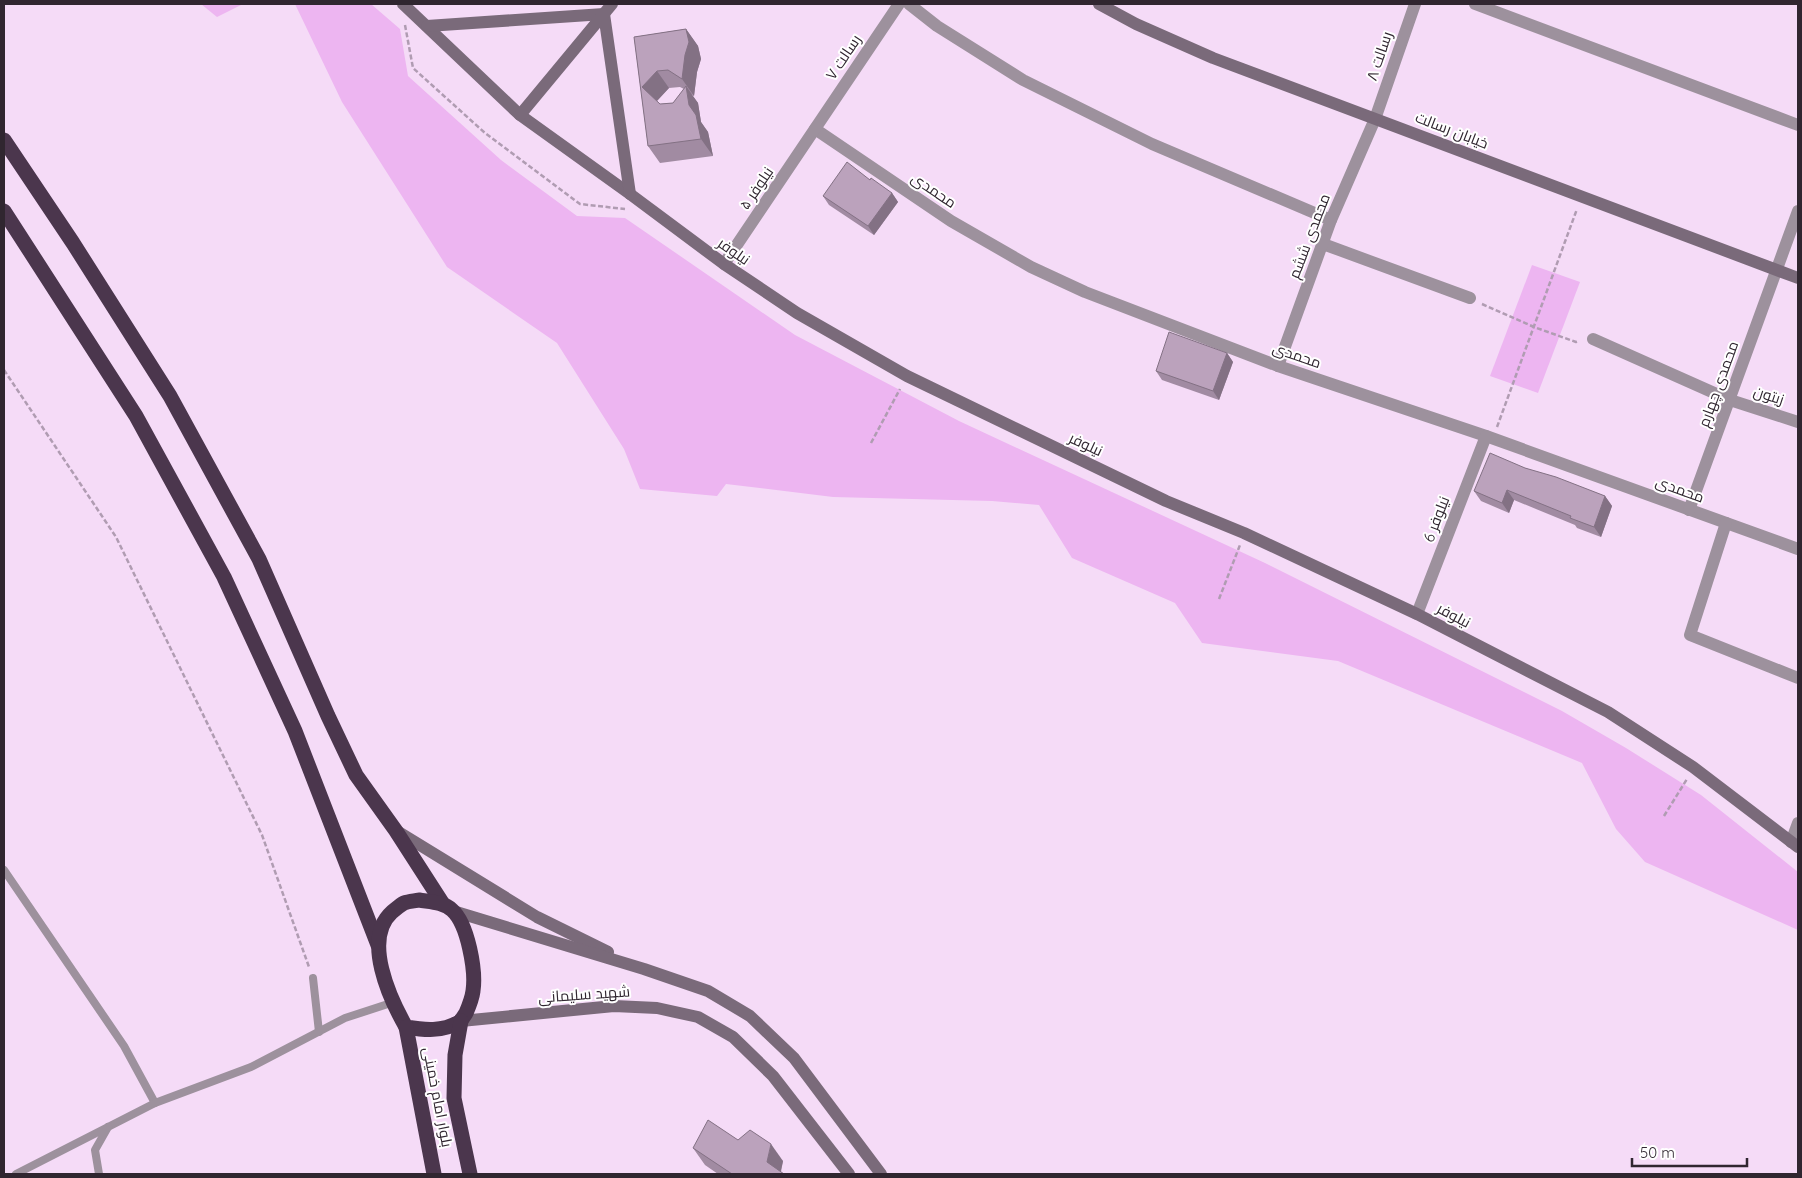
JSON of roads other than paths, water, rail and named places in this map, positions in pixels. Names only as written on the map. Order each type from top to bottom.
[{"type":"highway","points":[[4,140],[170,396],[259,559],[356,775],[448,907],[462,923],[468,938],[474,990],[471,1003],[461,1021],[444,1028],[425,1030],[406,1026],[394,1002],[381,963],[378,945],[295,731],[224,576],[136,416],[4,211]]},
{"type":"highway","points":[[378,945],[387,917],[403,903],[419,900],[448,907]]},
{"type":"highway","name":"بلوار امام خمینی","points":[[461,1021],[456,1055],[454,1098],[470,1174]]},
{"type":"highway","name":"بلوار امام خمینی","points":[[406,1026],[434,1174]]},
{"type":"street","name":"نیلوفر","points":[[403,4],[520,115],[724,264],[797,314],[907,376],[1166,500],[1417,614],[1608,712],[1693,767],[1795,845]]},
{"type":"street","name":"رسالت ۷","points":[[815,129],[899,4]]},
{"type":"street","points":[[909,4],[937,26],[1032,84],[1152,144],[1331,220]]},
{"type":"street","name":"خیابان رسالت","points":[[1099,4],[1136,24],[1213,58],[1798,278]]},
{"type":"street","name":"۸ رسالت","points":[[1375,119],[1415,4]]},
{"type":"street","points":[[1474,4],[1798,124]]},
{"type":"street","points":[[427,26],[608,9]]},
{"type":"street","points":[[520,115],[608,9]]},
{"type":"street","points":[[608,9],[630,194]]},
{"type":"street","name":"محمدی ششم","points":[[1278,366],[1331,220],[1375,119]]},
{"type":"street","name":"نیلوفر ۵","points":[[724,264],[815,129]]},
{"type":"street","name":"محمدی","points":[[815,129],[951,221],[1031,267],[1085,292],[1278,366],[1489,437],[1798,550]]},
{"type":"street","name":"محمدی چهارم","points":[[1689,510],[1798,211]]},
{"type":"street","points":[[1323,244],[1470,298]]},
{"type":"street","name":"زیتون","points":[[1593,339],[1730,400],[1798,422]]},
{"type":"street","name":"نیلوفر 6","points":[[1417,614],[1489,437]]},
{"type":"street","points":[[1726,523],[1690,635],[1798,678]]},
{"type":"street","points":[[1795,845],[1798,823]]},
{"type":"street","points":[[396,831],[537,917],[644,969]]},
{"type":"street","points":[[448,907],[708,991],[750,1016],[794,1058],[881,1174]]},
{"type":"street","name":"شهید سلیمانی","points":[[461,1021],[614,1006],[657,1008],[698,1017],[733,1037],[773,1076],[849,1174]]},
{"type":"lane","points":[[4,870],[124,1046],[156,1103]]},
{"type":"lane","points":[[313,978],[319,1032]]},
{"type":"lane","points":[[16,1174],[156,1103],[251,1067],[345,1018],[394,1002]]},
{"type":"lane","points":[[99,1174],[95,1150],[108,1127]]}]
